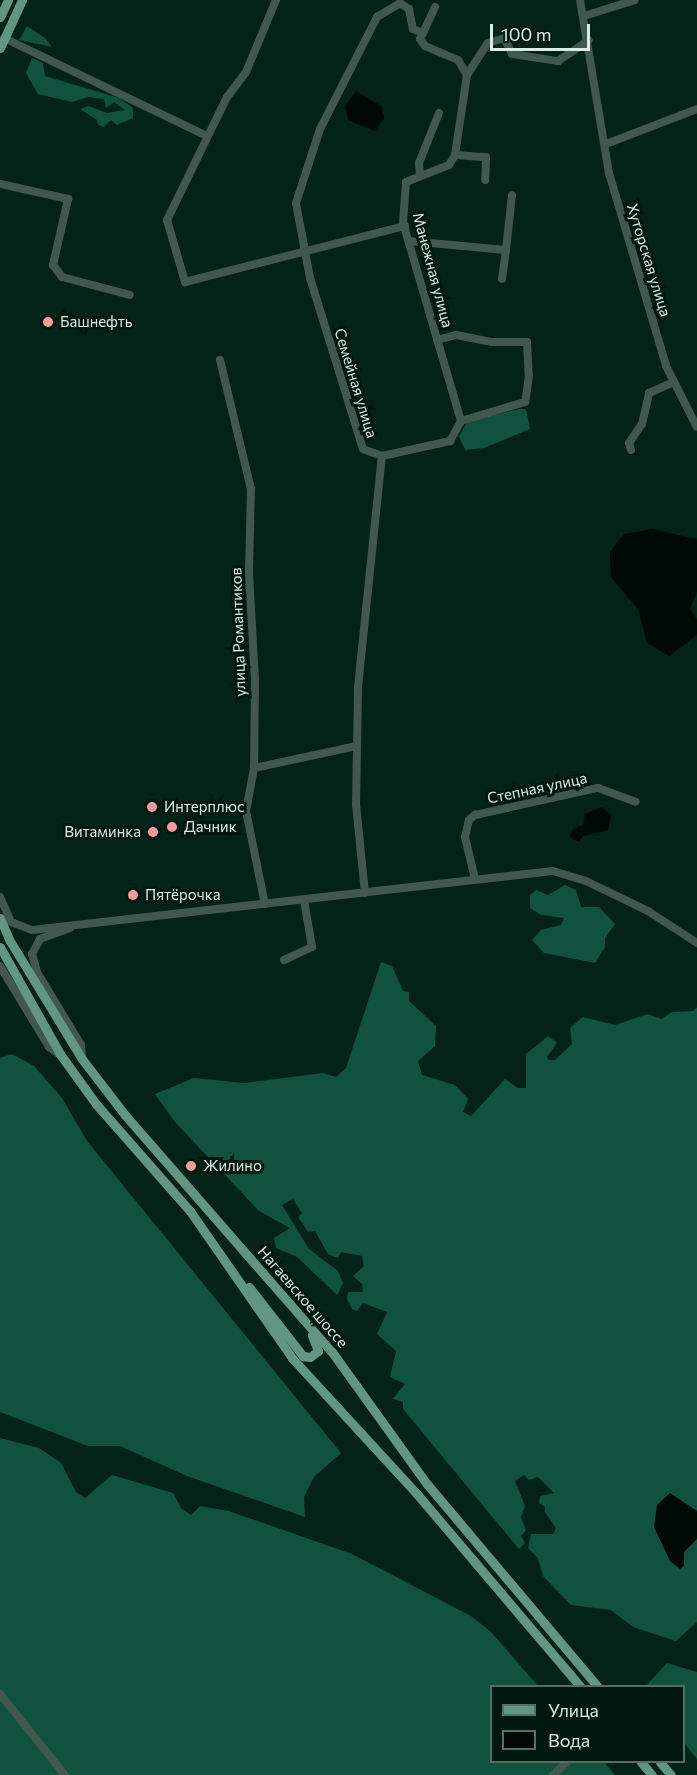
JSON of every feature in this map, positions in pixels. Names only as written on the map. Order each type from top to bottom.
[{"type":"main road","points":[[0,17],[8,0]]},
{"type":"main road","points":[[0,48],[22,0]]},
{"type":"main road","name":"Нагаевское шоссе","points":[[0,918],[20,958],[82,1059],[240,1247],[332,1352],[427,1484],[596,1685]]},
{"type":"main road","points":[[0,947],[60,1054],[96,1104],[190,1211],[291,1358],[417,1494],[578,1685]]},
{"type":"main road","points":[[227,1263],[297,1350],[303,1356],[314,1355],[319,1347],[316,1340],[249,1263],[240,1247]]},
{"type":"main road","points":[[643,1763],[652,1775]]},
{"type":"main road","points":[[662,1763],[671,1775]]},
{"type":"street","points":[[276,0],[246,72],[207,136],[167,220],[185,282],[405,226]]},
{"type":"street","name":"Хуторская улица","points":[[580,0],[589,40],[593,87],[606,144],[612,184],[674,382]]},
{"type":"street","points":[[584,16],[635,0]]},
{"type":"street","name":"Семейная улица","points":[[365,893],[356,805],[357,746],[367,572],[382,456],[363,449],[303,251],[296,202],[320,129],[377,17],[400,3],[409,9],[413,29],[423,33]]},
{"type":"street","points":[[435,7],[420,39],[425,46],[458,60],[467,75]]},
{"type":"street","points":[[4,38],[207,136]]},
{"type":"street","points":[[439,113],[418,163],[420,175],[449,165],[455,155],[467,75],[488,43],[504,38],[512,54],[545,61],[558,61],[589,40]]},
{"type":"street","points":[[606,144],[697,109]]},
{"type":"street","points":[[455,155],[486,157],[485,180]]},
{"type":"street","name":"Манежная улица","points":[[420,175],[406,182],[403,202],[405,226],[461,421]]},
{"type":"street","points":[[0,184],[68,199],[53,265],[62,277],[130,295]]},
{"type":"street","points":[[502,279],[512,195]]},
{"type":"street","points":[[409,241],[506,250]]},
{"type":"street","points":[[382,456],[450,441],[461,421],[525,402],[529,375],[527,342],[492,342],[456,334],[437,340]]},
{"type":"street","name":"улица Романтиков","points":[[220,360],[251,489],[249,573],[255,679],[254,768],[246,811],[265,904]]},
{"type":"street","points":[[631,450],[629,443],[642,424],[649,393],[674,382],[697,427]]},
{"type":"street","points":[[254,768],[357,746]]},
{"type":"street","name":"Степная улица","points":[[475,879],[465,837],[469,819],[475,815],[578,790],[598,788],[636,802]]},
{"type":"street","points":[[0,897],[11,922],[24,929],[553,871],[586,881],[648,911],[697,944]]},
{"type":"street","points":[[284,960],[312,947],[304,900]]},
{"type":"street","points":[[80,924],[40,939],[32,954],[37,972],[81,1044],[82,1059]]},
{"type":"street","points":[[0,966],[49,1047],[60,1054]]},
{"type":"street","points":[[0,1694],[65,1775]]},
{"type":"street","points":[[554,1775],[565,1763]]},
{"type":"green space","points":[[27,26],[45,38],[52,47],[19,40]]},
{"type":"green space","points":[[32,58],[43,63],[45,76],[119,98],[133,108],[133,118],[117,125],[111,120],[104,127],[98,125],[97,120],[80,109],[88,106],[107,113],[125,110],[114,102],[106,108],[104,99],[88,97],[72,102],[38,94],[26,73]]},
{"type":"green space","points":[[526,409],[530,429],[484,448],[465,450],[459,436],[468,421]]},
{"type":"green space","points":[[565,885],[576,890],[581,907],[599,907],[615,924],[605,938],[605,947],[595,963],[544,953],[532,940],[541,930],[561,925],[564,918],[541,915],[530,908],[530,895],[536,890],[548,895]]},
{"type":"green space","points":[[381,962],[392,966],[403,991],[409,992],[409,1001],[436,1026],[435,1046],[418,1061],[422,1075],[455,1085],[468,1099],[463,1112],[471,1116],[505,1079],[518,1088],[526,1088],[526,1054],[548,1036],[557,1043],[547,1057],[548,1060],[555,1060],[572,1044],[570,1028],[583,1017],[615,1025],[648,1014],[661,1019],[672,1012],[693,1011],[697,1007],[697,1622],[676,1641],[633,1627],[611,1610],[571,1605],[543,1576],[538,1558],[528,1548],[531,1534],[553,1534],[556,1528],[545,1512],[545,1507],[539,1503],[540,1496],[554,1493],[538,1477],[529,1480],[524,1475],[515,1481],[525,1506],[521,1517],[526,1530],[521,1536],[525,1543],[519,1549],[403,1409],[403,1402],[393,1399],[405,1384],[390,1377],[396,1351],[377,1334],[387,1312],[363,1303],[357,1311],[352,1309],[347,1299],[348,1292],[363,1292],[362,1284],[353,1276],[364,1266],[362,1256],[341,1252],[338,1258],[328,1254],[315,1231],[308,1232],[298,1217],[302,1213],[293,1199],[282,1205],[309,1249],[338,1271],[343,1283],[337,1295],[297,1257],[276,1248],[274,1238],[290,1228],[259,1211],[175,1122],[155,1094],[194,1078],[244,1083],[323,1073],[336,1077],[346,1068]]},
{"type":"green space","points":[[12,1054],[34,1066],[62,1098],[87,1141],[341,1453],[314,1477],[304,1497],[305,1517],[187,1476],[120,1446],[88,1446],[0,1412],[0,1058]]},
{"type":"green space","points":[[0,1438],[39,1448],[61,1463],[76,1492],[85,1498],[112,1475],[173,1493],[181,1508],[191,1515],[200,1506],[229,1511],[352,1554],[471,1616],[491,1632],[537,1685],[490,1685],[490,1763],[605,1763],[615,1775],[0,1775]]},
{"type":"green space","points":[[667,1663],[697,1672],[697,1759],[685,1744],[685,1685],[647,1685]]},
{"type":"water","points":[[356,91],[381,106],[384,118],[375,131],[348,120],[345,106]]},
{"type":"water","points":[[652,529],[697,539],[697,592],[690,609],[697,619],[697,635],[669,656],[647,643],[638,609],[611,577],[610,552],[624,534]]},
{"type":"water","points":[[602,807],[611,815],[608,830],[583,836],[579,842],[569,837],[573,829],[583,825],[585,814]]},
{"type":"water","points":[[670,1493],[697,1511],[697,1539],[684,1552],[684,1566],[680,1569],[670,1561],[654,1527],[657,1505]]},
{"type":"place","name":"Башнефть","points":[[48,322]]},
{"type":"place","name":"Интерплюс","points":[[152,807]]},
{"type":"place","name":"Дачник","points":[[172,827]]},
{"type":"place","name":"Витаминка","points":[[153,832]]},
{"type":"place","name":"Пятёрочка","points":[[133,895]]},
{"type":"place","name":"Жилино","points":[[191,1166]]}]
